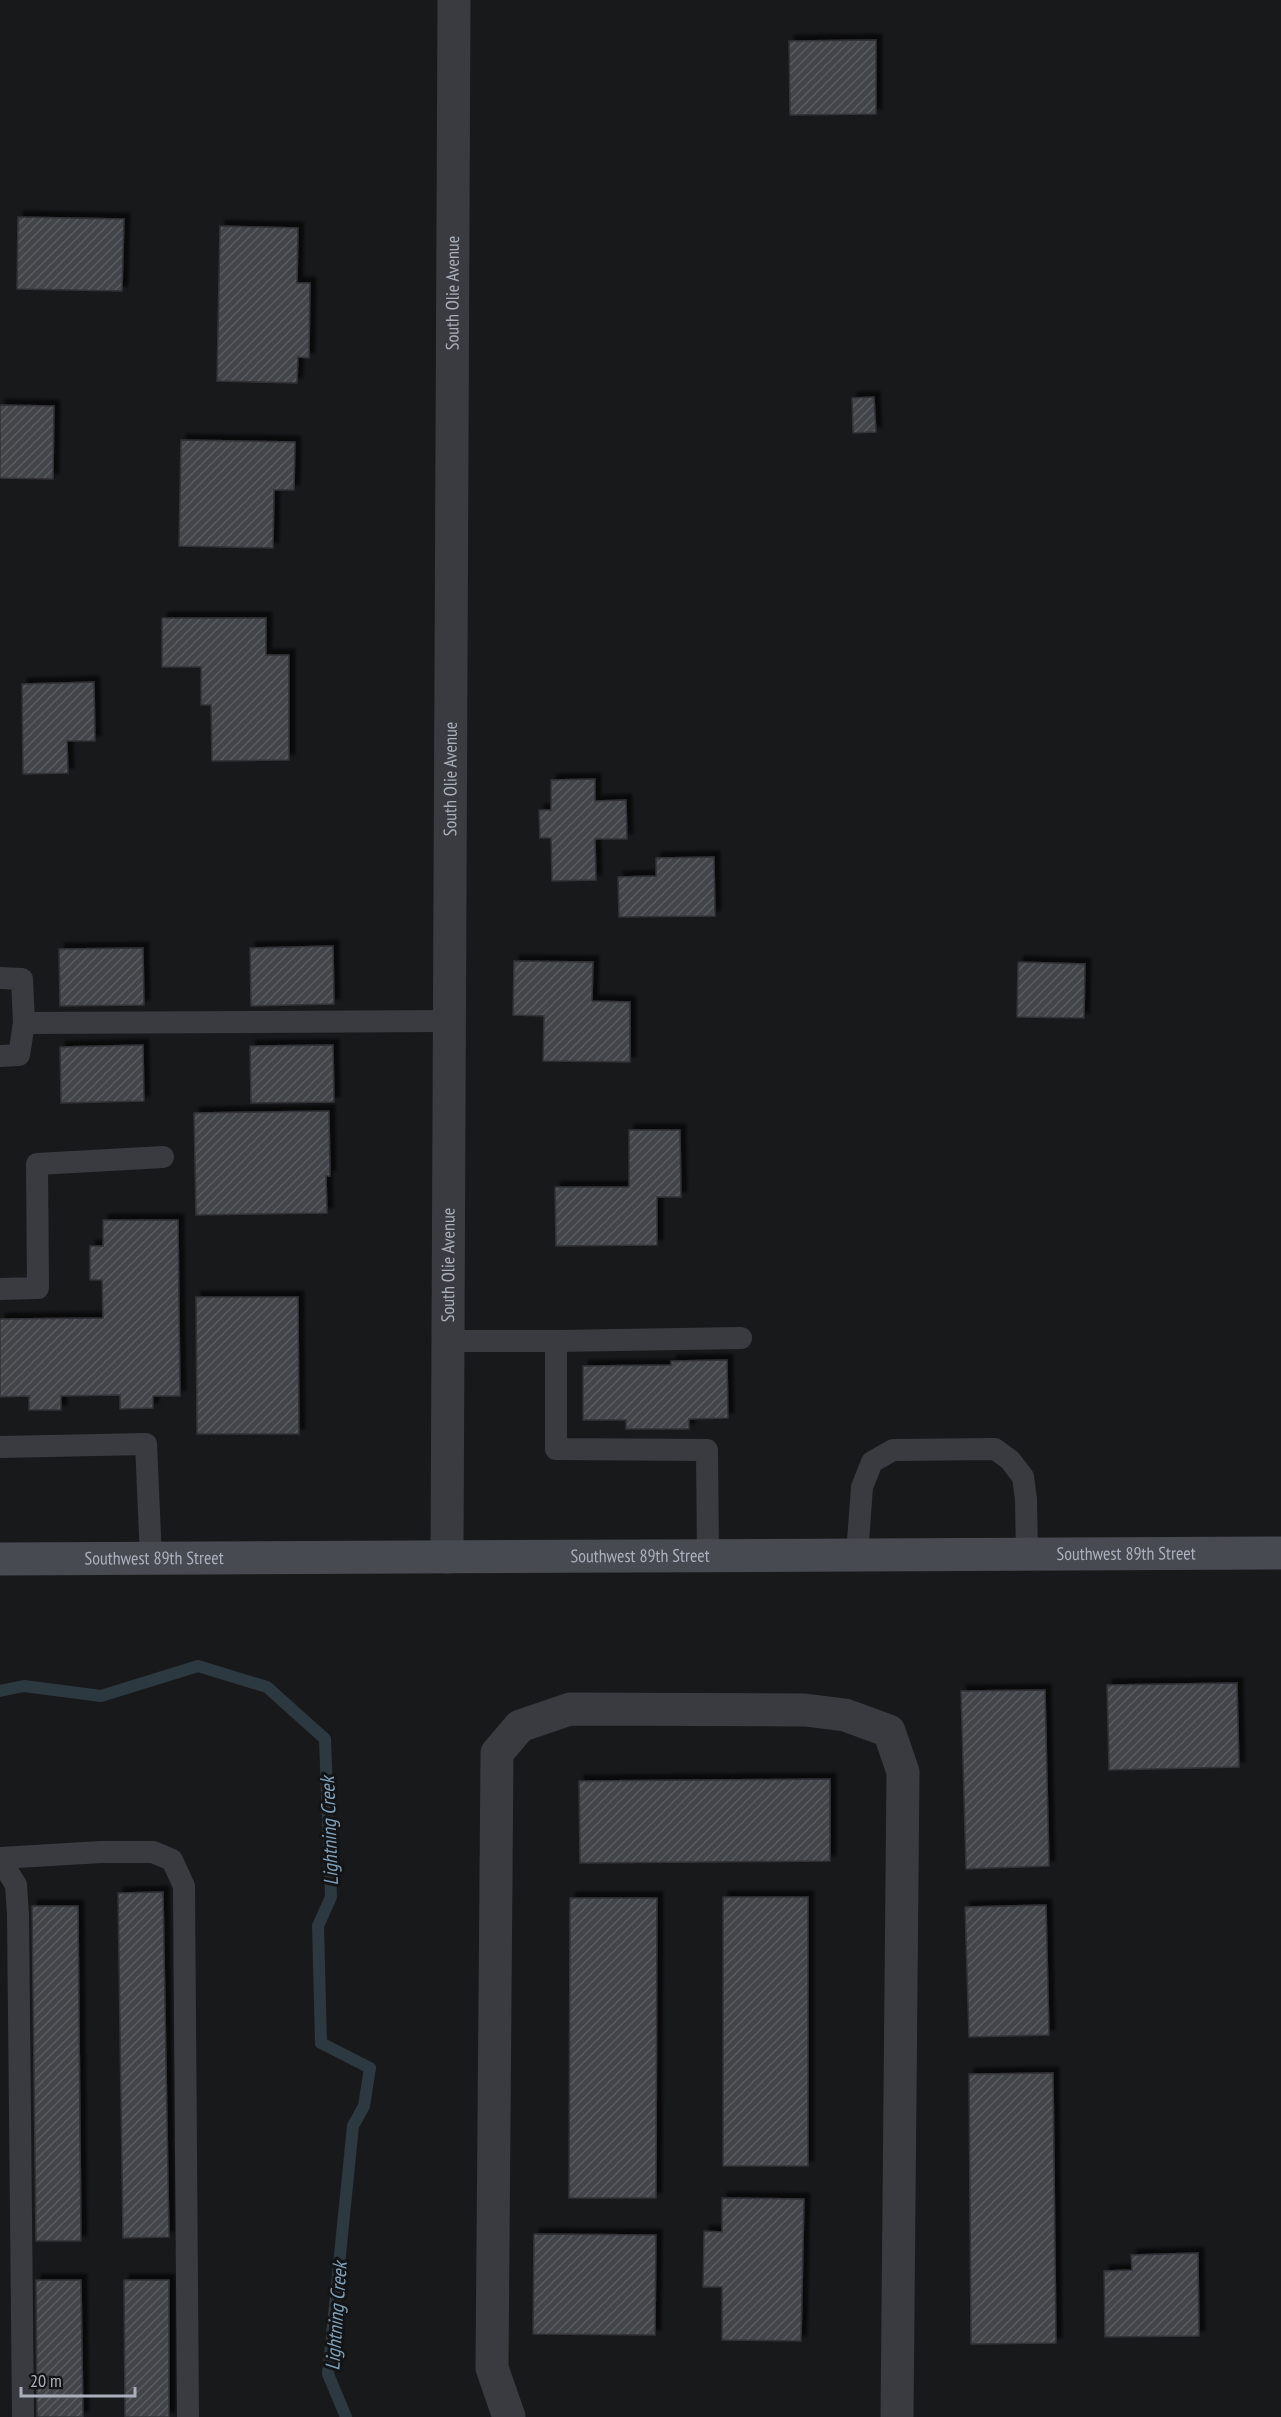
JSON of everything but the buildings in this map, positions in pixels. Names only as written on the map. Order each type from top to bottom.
[{"type":"main road","name":"Southwest 89th Street","points":[[0,1559],[1281,1553]]},
{"type":"street","name":"South Olie Avenue","points":[[447,1557],[454,0]]},
{"type":"street","points":[[509,2417],[492,2368],[497,1754],[520,1726],[570,1709],[805,1710],[845,1716],[889,1731],[903,1773],[897,2417]]},
{"type":"lane","points":[[0,978],[22,979],[24,1023],[19,1056],[0,1056]]},
{"type":"lane","points":[[24,1023],[450,1021]]},
{"type":"lane","points":[[0,1289],[38,1288],[37,1164],[163,1157]]},
{"type":"lane","points":[[447,1341],[741,1338]]},
{"type":"lane","points":[[556,1341],[556,1449],[706,1450],[708,1556]]},
{"type":"lane","points":[[0,1447],[146,1444],[151,1558]]},
{"type":"lane","points":[[857,1555],[862,1487],[872,1462],[893,1450],[995,1449],[1010,1460],[1023,1477],[1026,1499],[1027,1555]]},
{"type":"lane","points":[[23,2417],[18,1914],[16,1885],[0,1858],[101,1852],[153,1852],[172,1860],[184,1886],[188,2417]]},
{"type":"waterway","name":"Lightning Creek","points":[[0,1691],[24,1686],[101,1696],[198,1666],[267,1687],[325,1739],[331,1897],[318,1926],[321,2043],[370,2068],[364,2106],[353,2126],[328,2374],[346,2417]]}]
